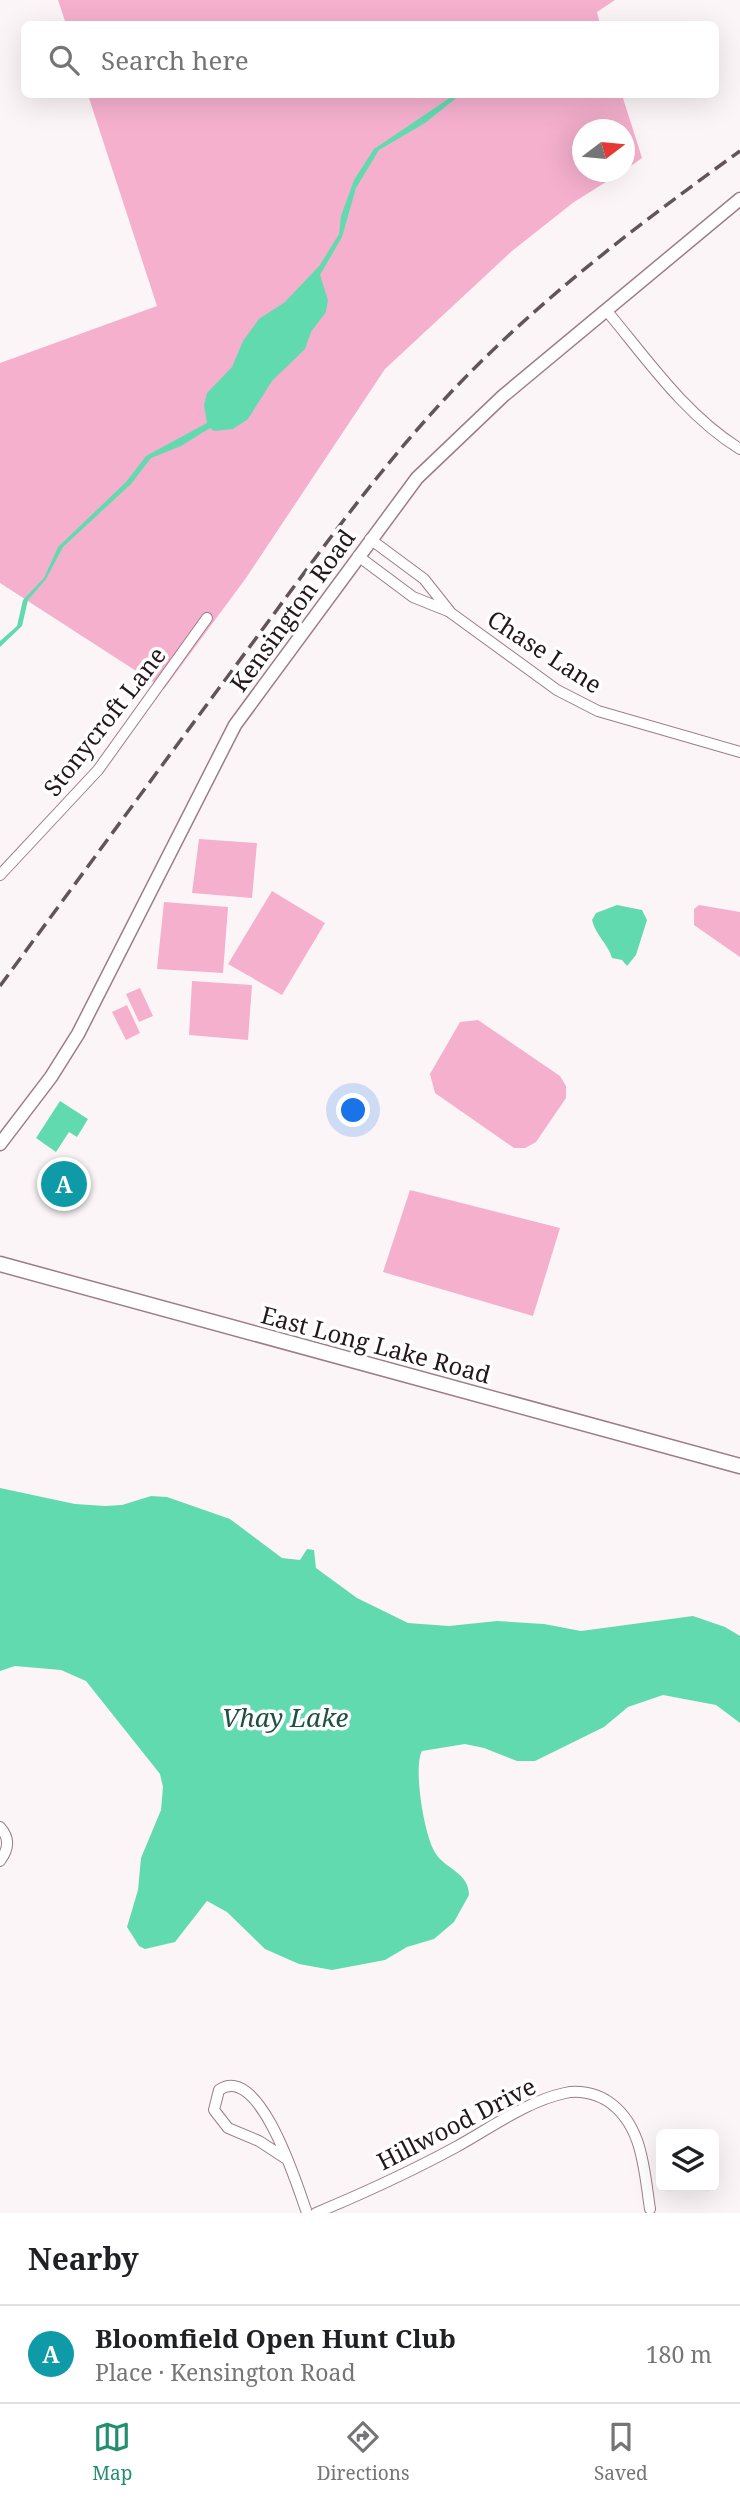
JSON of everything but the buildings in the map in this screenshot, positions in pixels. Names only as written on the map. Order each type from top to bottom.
[{"type":"main road","name":"East Long Lake Road","points":[[0,1264],[740,1466]]},
{"type":"street","name":"Kensington Road","points":[[0,1144],[51,1077],[78,1034],[235,724],[370,539],[440,453],[740,199]]},
{"type":"street","points":[[606,310],[677,395],[714,430],[740,449]]},
{"type":"street","name":"Chase Lane","points":[[370,539],[424,579],[451,612],[538,677],[577,701],[628,720],[740,752]]},
{"type":"street","name":"Chase Lane","points":[[358,556],[413,597],[451,612]]},
{"type":"street","name":"Stonycroft Lane","points":[[0,875],[98,770],[207,618]]},
{"type":"street","points":[[0,1827],[6,1833],[8,1846],[0,1861]]},
{"type":"street","points":[[285,2158],[223,2125],[214,2110],[219,2090],[235,2087],[255,2100],[270,2120],[307,2213]]},
{"type":"street","name":"Hillwood Drive","points":[[316,2213],[403,2175],[557,2095],[577,2091],[590,2094],[615,2107],[629,2122],[638,2141],[649,2212]]},
{"type":"shaded area","points":[[58,0],[615,0],[597,12],[599,21],[65,21]]},
{"type":"shaded area","points":[[89,98],[623,98],[630,119],[572,119],[572,182],[606,182],[574,202],[512,251],[385,369],[246,578],[164,689],[0,583],[0,363],[157,306]]},
{"type":"shaded area","points":[[635,136],[642,158],[635,163]]},
{"type":"shaded area","points":[[199,839],[257,843],[252,898],[192,893]]},
{"type":"shaded area","points":[[272,891],[325,923],[282,995],[228,964]]},
{"type":"shaded area","points":[[164,902],[228,907],[223,973],[157,969]]},
{"type":"shaded area","points":[[699,905],[740,912],[740,957],[694,925],[694,909]]},
{"type":"shaded area","points":[[192,981],[252,985],[248,1040],[189,1035]]},
{"type":"shaded area","points":[[140,988],[153,1016],[139,1022],[126,994]]},
{"type":"shaded area","points":[[127,1005],[140,1033],[126,1040],[112,1012]]},
{"type":"shaded area","points":[[478,1020],[560,1076],[566,1086],[566,1098],[536,1142],[525,1148],[514,1148],[435,1093],[430,1074],[460,1022]]},
{"type":"shaded area","points":[[410,1190],[560,1228],[533,1316],[383,1272]]},
{"type":"water","points":[[450,98],[456,98],[425,123],[379,150],[356,188],[342,237],[320,275],[328,300],[326,312],[311,332],[305,349],[272,381],[248,419],[233,429],[214,431],[210,428],[181,446],[151,458],[131,484],[63,547],[46,579],[28,600],[22,626],[0,647],[0,641],[17,626],[23,600],[44,578],[58,547],[126,482],[146,456],[207,423],[204,405],[207,393],[232,367],[243,341],[259,319],[285,302],[320,265],[339,234],[341,216],[354,180],[374,149]]},
{"type":"water","points":[[617,905],[642,910],[647,920],[636,955],[627,966],[622,960],[612,958],[592,920],[596,913]]},
{"type":"water","points":[[60,1101],[88,1119],[77,1137],[69,1132],[56,1152],[36,1138]]},
{"type":"water","name":"Vhay Lake","points":[[0,1488],[75,1504],[105,1506],[122,1505],[151,1496],[167,1497],[230,1519],[282,1558],[300,1560],[307,1549],[314,1550],[316,1568],[357,1598],[408,1623],[449,1626],[497,1621],[544,1624],[581,1631],[693,1616],[725,1627],[740,1636],[740,1723],[716,1705],[663,1695],[628,1707],[604,1727],[535,1761],[517,1761],[484,1748],[465,1744],[422,1751],[419,1786],[427,1833],[436,1854],[465,1881],[469,1895],[454,1922],[434,1939],[407,1947],[385,1960],[332,1970],[299,1964],[265,1949],[227,1912],[207,1901],[175,1942],[145,1949],[139,1946],[127,1927],[138,1890],[141,1858],[161,1810],[163,1787],[160,1774],[86,1681],[61,1670],[15,1666],[0,1671]]},
{"type":"railway","points":[[0,986],[324,546],[426,419],[487,356],[556,293],[628,234],[740,151]]},
{"type":"place","name":"Bloomfield Open Hunt Club","points":[[64,1184]]}]
